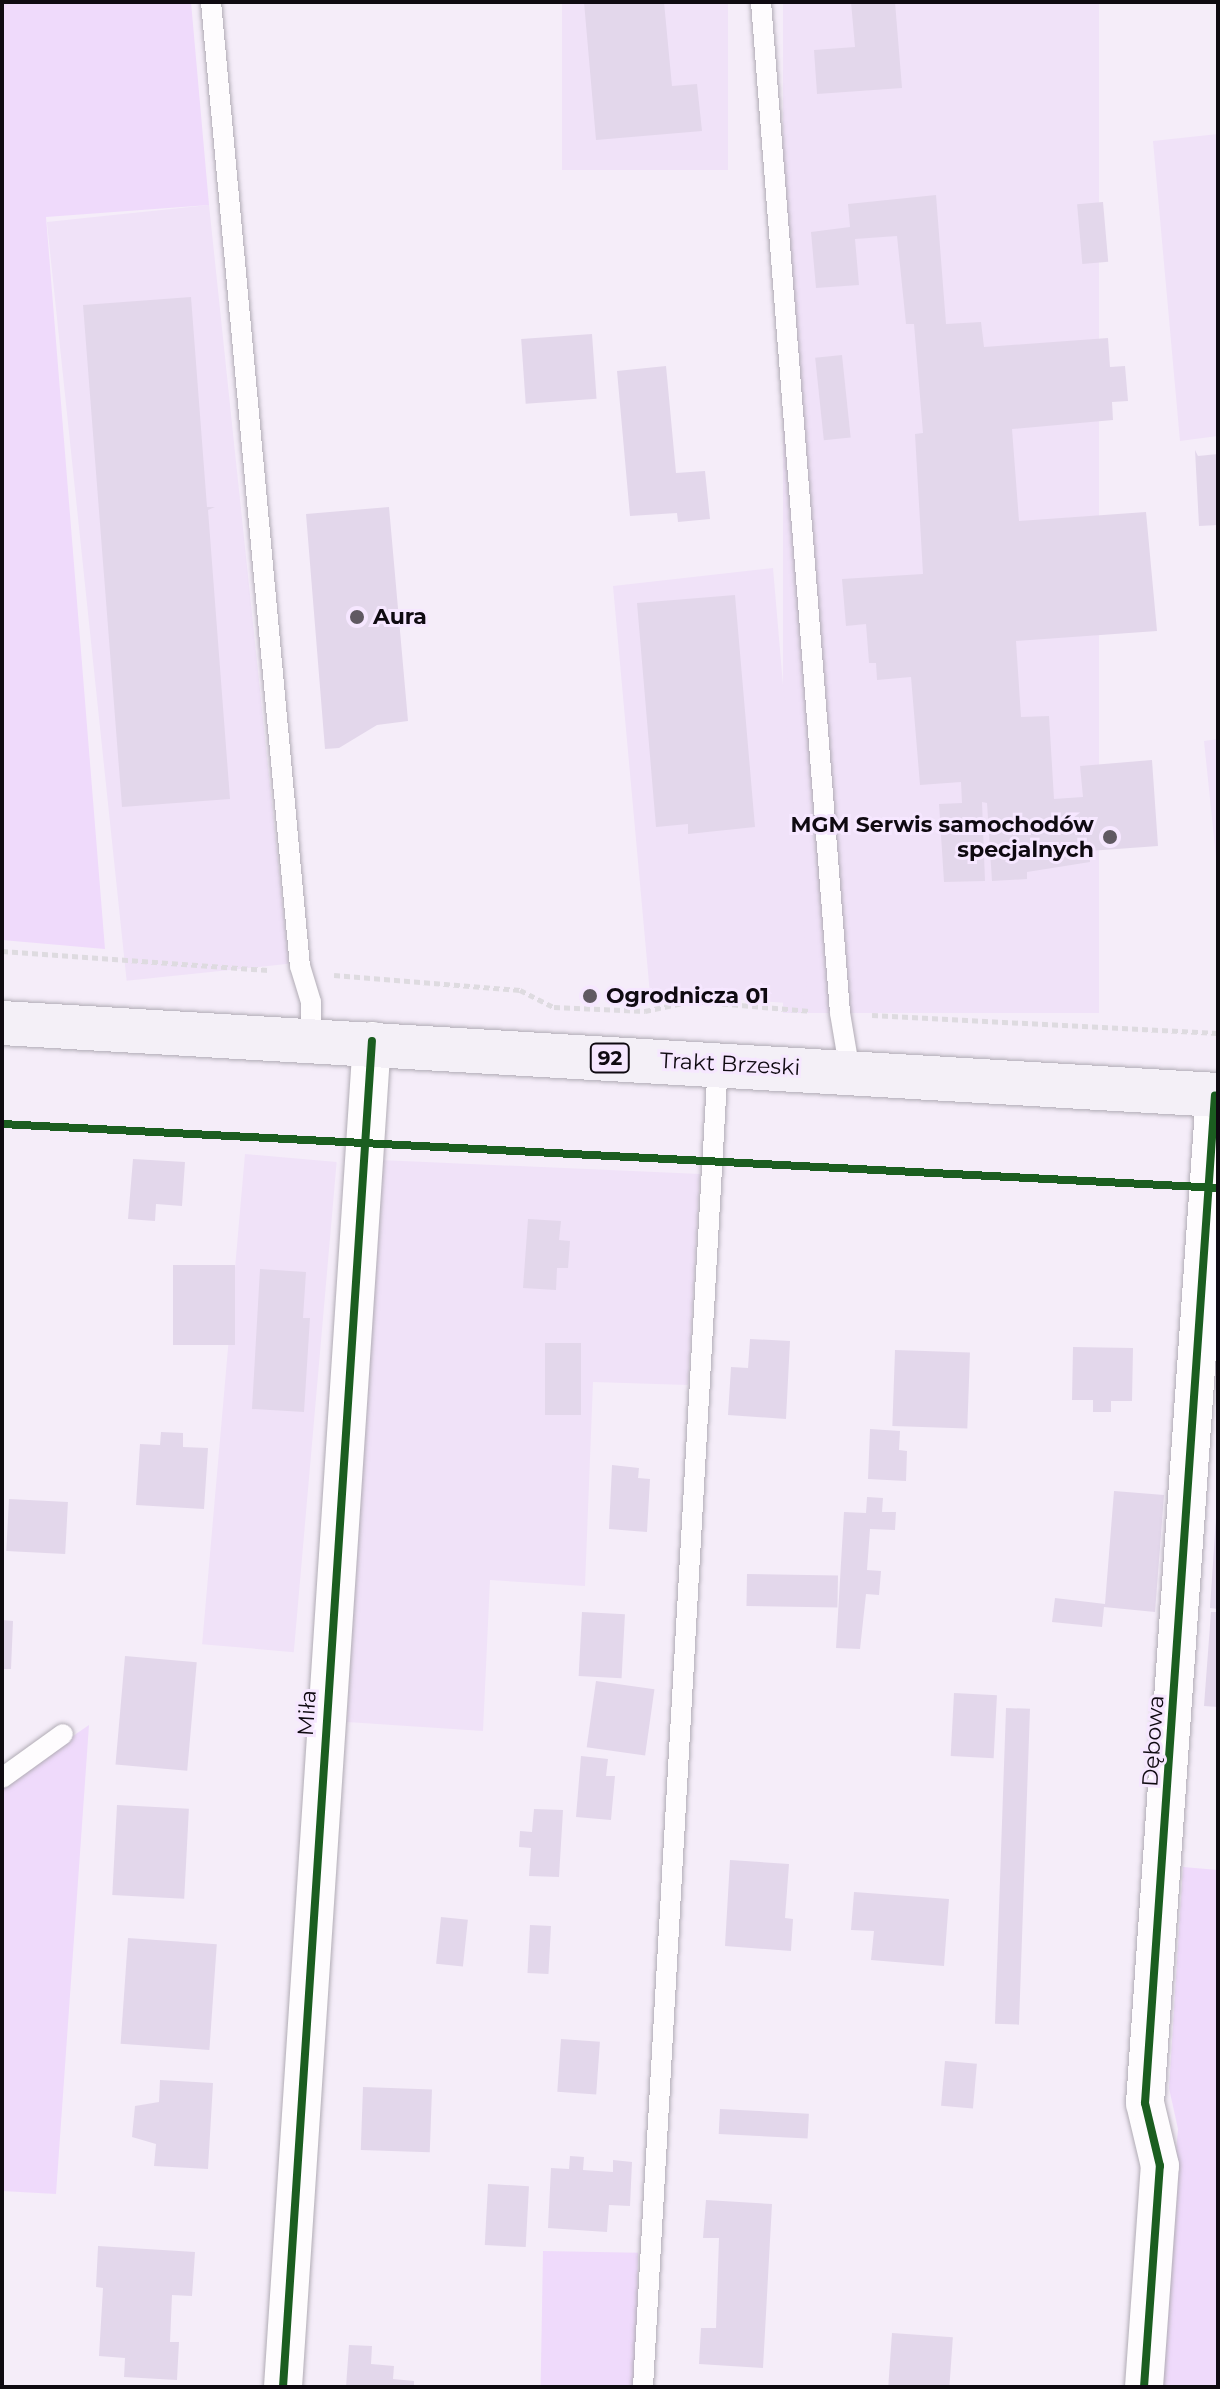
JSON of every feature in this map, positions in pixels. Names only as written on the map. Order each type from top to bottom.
[{"type":"main road","name":"Trakt Brzeski","points":[[2,1023],[372,1041],[1217,1095]]},
{"type":"street","name":"Miła","points":[[283,2387],[372,1041]]},
{"type":"street","name":"Dębowa","points":[[1144,2387],[1160,2166],[1145,2103],[1217,1095]]},
{"type":"lane","points":[[211,2],[302,973],[311,1002],[311,1040]]},
{"type":"lane","points":[[761,2],[840,1013],[850,1072]]},
{"type":"lane","points":[[643,2387],[718,1063]]},
{"type":"lane","points":[[2,1778],[63,1734]]},
{"type":"path","points":[[2,951],[520,990],[554,1007],[645,1011],[692,1001],[840,1013],[1218,1033]]},
{"type":"shaded area","points":[[2,2],[191,2],[209,205],[46,217],[105,949],[2,940]]},
{"type":"shaded area","points":[[562,2],[728,2],[728,170],[562,170]]},
{"type":"shaded area","points":[[783,2],[1099,2],[1099,1013],[783,1013]]},
{"type":"shaded area","points":[[1218,134],[1218,436],[1180,441],[1153,141]]},
{"type":"shaded area","points":[[209,205],[289,964],[127,981],[47,222]]},
{"type":"shaded area","points":[[773,568],[808,978],[802,1004],[650,994],[613,586]]},
{"type":"shaded area","points":[[1218,739],[1218,876],[1204,741]]},
{"type":"shaded area","points":[[245,1154],[337,1162],[294,1652],[202,1644]]},
{"type":"shaded area","points":[[380,1160],[700,1174],[688,1385],[593,1382],[585,1586],[490,1580],[483,1731],[347,1722]]},
{"type":"shaded area","points":[[89,1725],[56,2194],[2,2191],[2,1785]]},
{"type":"shaded area","points":[[1183,1867],[1218,1870],[1218,2387],[1155,2387],[1178,2129],[1169,2088]]},
{"type":"shaded area","points":[[543,2251],[638,2253],[636,2387],[541,2387]]},
{"type":"building","points":[[584,2],[664,2],[672,86],[697,84],[702,131],[596,140]]},
{"type":"building","points":[[851,2],[895,2],[902,88],[817,94],[814,50],[855,47]]},
{"type":"building","points":[[936,195],[946,324],[981,322],[984,347],[1108,338],[1110,367],[1125,366],[1128,401],[1112,402],[1113,420],[1012,429],[1019,521],[1146,512],[1157,631],[1016,641],[1021,717],[1049,716],[1054,799],[1083,797],[1080,766],[1152,760],[1158,846],[1089,851],[1090,862],[1027,872],[1027,879],[992,881],[987,803],[982,802],[985,881],[944,882],[939,804],[962,803],[961,782],[920,785],[911,677],[877,680],[876,663],[869,663],[866,624],[846,626],[842,579],[923,574],[915,434],[923,433],[914,324],[906,324],[897,236],[855,239],[859,285],[816,288],[811,232],[850,227],[848,204]]},
{"type":"building","points":[[1103,202],[1108,262],[1082,264],[1077,204]]},
{"type":"building","points":[[191,297],[207,507],[215,507],[208,510],[230,799],[122,807],[83,305]]},
{"type":"building","points":[[592,334],[597,399],[526,404],[521,339]]},
{"type":"building","points":[[842,355],[851,438],[824,440],[815,358]]},
{"type":"building","points":[[666,366],[676,473],[705,471],[710,519],[678,522],[677,513],[630,516],[617,371]]},
{"type":"building","points":[[1195,450],[1198,456],[1218,454],[1218,525],[1199,526]]},
{"type":"building","name":"Aura","points":[[389,507],[408,721],[377,725],[339,748],[325,749],[306,514]]},
{"type":"building","points":[[735,595],[755,827],[688,834],[688,824],[656,827],[637,603]]},
{"type":"building","points":[[133,1159],[185,1162],[182,1206],[156,1204],[155,1221],[128,1219]]},
{"type":"building","points":[[528,1219],[561,1221],[559,1240],[570,1241],[568,1268],[557,1268],[556,1290],[523,1288]]},
{"type":"building","points":[[173,1265],[235,1265],[235,1345],[173,1345]]},
{"type":"building","points":[[260,1269],[306,1272],[303,1318],[310,1318],[304,1412],[252,1409]]},
{"type":"building","points":[[750,1339],[790,1341],[786,1419],[728,1415],[731,1367],[748,1368]]},
{"type":"building","points":[[545,1343],[581,1343],[581,1415],[545,1415]]},
{"type":"building","points":[[1073,1347],[1133,1348],[1132,1401],[1111,1401],[1111,1412],[1093,1412],[1093,1400],[1072,1400]]},
{"type":"building","points":[[895,1350],[970,1353],[967,1429],[892,1426]]},
{"type":"building","points":[[870,1429],[900,1431],[899,1450],[907,1451],[906,1481],[868,1479]]},
{"type":"building","points":[[161,1432],[183,1433],[183,1447],[208,1448],[204,1509],[136,1505],[140,1444],[160,1445]]},
{"type":"building","points":[[612,1465],[639,1468],[638,1478],[650,1479],[647,1532],[609,1529]]},
{"type":"building","points":[[1114,1491],[1164,1495],[1155,1612],[1104,1607],[1102,1627],[1052,1622],[1055,1598],[1105,1604]]},
{"type":"building","points":[[867,1497],[883,1498],[882,1512],[896,1512],[895,1530],[870,1529],[867,1570],[881,1571],[879,1595],[866,1594],[860,1649],[836,1648],[844,1512],[866,1513]]},
{"type":"building","points":[[9,1499],[68,1502],[65,1554],[6,1551]]},
{"type":"building","points":[[1218,1518],[1218,1609],[1210,1608]]},
{"type":"building","points":[[747,1574],[838,1576],[837,1608],[746,1606]]},
{"type":"building","points":[[582,1612],[625,1614],[622,1678],[579,1676]]},
{"type":"building","points":[[1211,1612],[1218,1612],[1218,1707],[1204,1706]]},
{"type":"building","points":[[2,1620],[13,1621],[11,1669],[2,1669]]},
{"type":"building","points":[[125,1656],[197,1662],[187,1771],[116,1765]]},
{"type":"building","points":[[596,1681],[654,1689],[645,1756],[587,1747]]},
{"type":"building","points":[[954,1693],[997,1695],[994,1758],[951,1756]]},
{"type":"building","points":[[1006,1708],[1030,1709],[1019,2025],[995,2024]]},
{"type":"building","points":[[581,1756],[608,1759],[606,1776],[615,1776],[611,1820],[576,1817]]},
{"type":"building","points":[[117,1805],[189,1809],[184,1899],[112,1895]]},
{"type":"building","points":[[534,1809],[563,1810],[559,1877],[529,1876],[531,1848],[519,1847],[520,1831],[532,1832]]},
{"type":"building","points":[[730,1860],[789,1864],[785,1918],[793,1919],[791,1951],[725,1946]]},
{"type":"building","points":[[854,1892],[949,1899],[944,1966],[871,1960],[874,1931],[851,1930]]},
{"type":"building","points":[[441,1917],[468,1920],[463,1967],[436,1964]]},
{"type":"building","points":[[530,1925],[551,1926],[548,1974],[527,1973]]},
{"type":"building","points":[[128,1938],[217,1944],[209,2050],[121,2044]]},
{"type":"building","points":[[561,2039],[600,2042],[596,2095],[557,2092]]},
{"type":"building","points":[[945,2061],[977,2064],[973,2109],[941,2106]]},
{"type":"building","points":[[160,2080],[213,2083],[208,2169],[154,2166],[156,2144],[132,2137],[135,2106],[159,2102]]},
{"type":"building","points":[[363,2087],[432,2089],[430,2152],[361,2150]]},
{"type":"building","points":[[720,2109],[809,2114],[808,2139],[719,2134]]},
{"type":"building","points":[[570,2156],[584,2157],[583,2170],[613,2172],[613,2160],[632,2162],[630,2206],[609,2205],[607,2232],[548,2228],[551,2168],[569,2169]]},
{"type":"building","points":[[488,2184],[529,2186],[526,2247],[485,2245]]},
{"type":"building","points":[[706,2200],[772,2204],[763,2368],[699,2364],[701,2328],[716,2328],[719,2238],[703,2238]]},
{"type":"building","points":[[98,2246],[195,2252],[192,2296],[172,2295],[170,2342],[179,2342],[177,2380],[124,2377],[125,2358],[99,2356],[103,2288],[96,2287]]},
{"type":"building","points":[[892,2333],[953,2337],[949,2387],[888,2386]]},
{"type":"building","points":[[349,2345],[372,2346],[371,2364],[394,2366],[393,2379],[414,2381],[414,2387],[346,2387]]},
{"type":"cycle path","points":[[283,2387],[372,1041]]},
{"type":"cycle path","points":[[1144,2387],[1160,2166],[1145,2103],[1215,1095]]},
{"type":"cycle path","points":[[2,1124],[1218,1188]]},
{"type":"place","name":"Aura","points":[[357,617]]},
{"type":"place","name":"MGM Serwis samochodów specjalnych","points":[[1110,837]]},
{"type":"place","name":"Ogrodnicza 01","points":[[590,996]]}]
